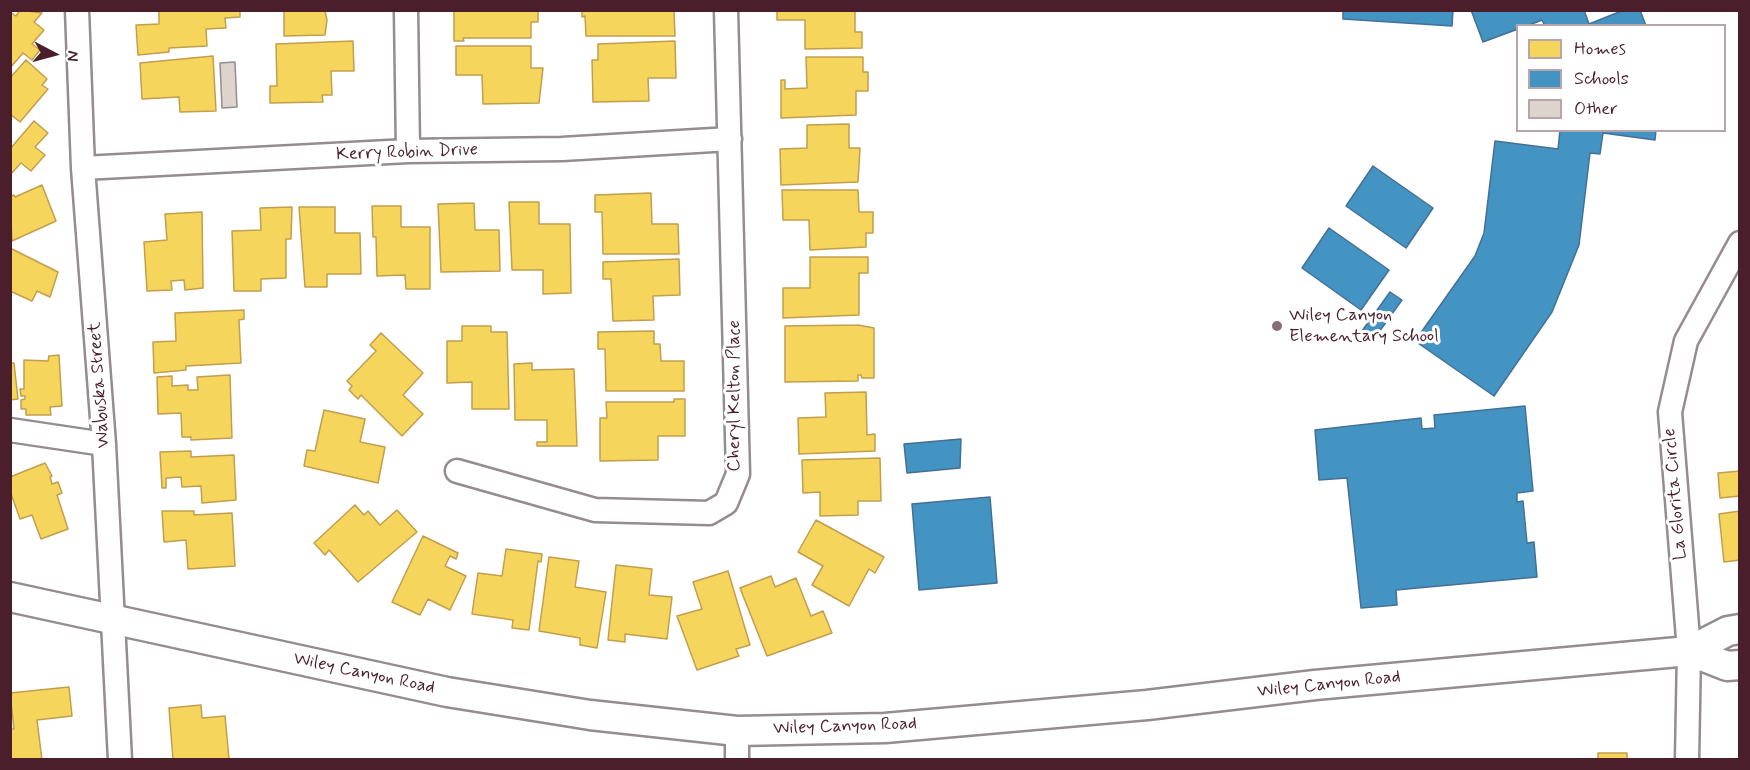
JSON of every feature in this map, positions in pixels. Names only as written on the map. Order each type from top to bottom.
[{"type":"street","name":"Wabuska Street","points":[[77,10],[83,168],[104,444],[111,619],[120,759]]},
{"type":"street","points":[[406,10],[408,151]]},
{"type":"street","name":"Cheryl Kelton Place","points":[[457,471],[595,510],[709,513],[726,503],[738,474],[726,10]]},
{"type":"street","name":"Kerry Robin Drive","points":[[83,168],[408,151],[562,149],[730,139]]},
{"type":"street","name":"La Glorita Circle","points":[[1687,759],[1689,651],[1670,412],[1686,341],[1740,243]]},
{"type":"street","points":[[10,430],[104,444]]},
{"type":"street","name":"Wiley Canyon Road","points":[[10,597],[447,692],[590,715],[737,731],[885,728],[1148,705],[1316,685],[1689,651],[1728,631],[1740,629]]},
{"type":"street","name":"Wiley Canyon Road","points":[[1689,651],[1727,666],[1740,665]]},
{"type":"street","points":[[737,731],[737,759]]},
{"type":"building: Homes","points":[[20,10],[42,13],[34,22],[44,30],[32,44],[40,50],[32,60],[23,53],[10,68],[10,12],[16,16]]},
{"type":"building: Homes","points":[[159,10],[240,10],[240,17],[225,18],[226,28],[206,29],[207,46],[169,48],[169,52],[138,55],[136,25],[159,24]]},
{"type":"building: Homes","points":[[269,10],[353,11],[325,11],[327,20],[325,35],[284,36],[284,11]]},
{"type":"building: Homes","points":[[454,10],[538,10],[538,22],[531,22],[531,38],[463,38],[464,41],[454,41]]},
{"type":"building: Homes","points":[[582,10],[674,10],[675,36],[586,36],[585,16],[582,17]]},
{"type":"building: Homes","points":[[777,10],[855,10],[855,32],[862,32],[862,48],[805,49],[805,20],[777,20]]},
{"type":"building: Homes","points":[[353,41],[354,71],[331,71],[332,95],[322,95],[323,102],[270,103],[270,86],[277,86],[276,44]]},
{"type":"building: Homes","points":[[675,41],[676,78],[648,78],[649,101],[593,102],[592,60],[598,60],[598,44]]},
{"type":"building: Homes","points":[[456,46],[531,46],[531,68],[543,68],[539,103],[483,104],[482,75],[456,75]]},
{"type":"building: Homes","points":[[213,56],[216,111],[180,112],[179,97],[142,99],[140,63]]},
{"type":"building: Homes","points":[[806,57],[863,57],[863,72],[868,72],[868,91],[856,91],[856,115],[781,118],[781,80],[785,80],[785,89],[807,88]]},
{"type":"building: Homes","points":[[26,60],[47,79],[42,85],[48,89],[20,122],[10,114],[10,78]]},
{"type":"building: Homes","points":[[34,121],[48,133],[35,147],[45,155],[31,171],[21,163],[10,175],[10,149]]},
{"type":"building: Homes","points":[[849,124],[849,148],[860,148],[858,182],[781,185],[780,149],[807,148],[807,125]]},
{"type":"building: Homes","points":[[42,185],[56,221],[12,241],[10,197]]},
{"type":"building: Homes","points":[[782,190],[858,190],[859,212],[873,212],[873,233],[866,233],[866,247],[810,250],[809,220],[783,220]]},
{"type":"building: Homes","points":[[651,193],[652,224],[678,224],[679,254],[603,254],[602,212],[595,212],[595,195]]},
{"type":"building: Homes","points":[[509,202],[539,202],[539,224],[570,224],[571,293],[543,294],[543,270],[512,270]]},
{"type":"building: Homes","points":[[474,203],[475,230],[499,230],[500,271],[441,272],[438,204]]},
{"type":"building: Homes","points":[[372,206],[401,206],[401,227],[430,227],[430,289],[406,289],[405,275],[377,276]]},
{"type":"building: Homes","points":[[292,207],[291,239],[286,239],[286,278],[261,279],[261,291],[234,291],[232,231],[261,230],[260,208]]},
{"type":"building: Homes","points":[[299,207],[335,207],[335,233],[360,233],[361,274],[327,274],[327,287],[305,287]]},
{"type":"building: Homes","points":[[202,212],[203,288],[185,290],[184,280],[171,281],[172,290],[147,291],[144,242],[167,240],[165,214]]},
{"type":"building: Homes","points":[[10,248],[58,272],[50,297],[37,291],[32,301],[10,291]]},
{"type":"building: Homes","points":[[810,257],[868,257],[868,273],[859,273],[859,315],[783,318],[783,288],[810,288]]},
{"type":"building: Homes","points":[[679,259],[680,295],[653,296],[654,320],[613,321],[611,279],[603,279],[603,262]]},
{"type":"building: Homes","points":[[244,310],[244,319],[239,320],[241,363],[186,366],[186,370],[154,373],[153,342],[176,341],[175,313]]},
{"type":"building: Homes","points":[[858,325],[874,328],[874,378],[862,378],[858,375],[858,381],[785,382],[785,326]]},
{"type":"building: Homes","points":[[462,326],[491,326],[491,332],[507,332],[509,409],[472,409],[472,382],[447,383],[447,341],[462,341]]},
{"type":"building: Homes","points":[[654,331],[654,344],[660,344],[661,361],[684,361],[684,391],[606,391],[605,349],[598,349],[598,332]]},
{"type":"building: Homes","points":[[381,333],[423,373],[403,395],[423,414],[402,436],[361,395],[358,399],[349,390],[352,386],[347,381],[376,351],[370,345]]},
{"type":"building: Homes","points":[[59,355],[62,406],[50,407],[51,415],[26,415],[26,409],[21,409],[21,400],[25,399],[25,396],[21,396],[20,389],[24,389],[24,360],[48,361],[49,356]]},
{"type":"building: Homes","points":[[10,363],[14,363],[18,399],[10,400]]},
{"type":"building: Homes","points":[[532,363],[532,370],[574,369],[577,446],[537,446],[537,442],[547,442],[547,420],[515,420],[514,364]]},
{"type":"building: Homes","points":[[230,375],[232,438],[191,440],[191,437],[182,437],[181,413],[158,414],[157,377],[172,376],[172,386],[188,385],[188,390],[198,390],[197,377]]},
{"type":"building: Homes","points":[[866,392],[867,435],[875,434],[875,451],[799,454],[798,418],[826,417],[825,393]]},
{"type":"building: Homes","points":[[674,399],[685,399],[685,436],[658,436],[658,460],[600,461],[600,418],[607,418],[606,402],[674,402]]},
{"type":"building: Homes","points":[[324,410],[365,419],[360,442],[385,447],[378,483],[304,466],[307,450],[315,451]]},
{"type":"building: Homes","points":[[191,451],[191,457],[234,455],[236,500],[202,503],[201,486],[182,487],[181,477],[166,478],[166,488],[162,488],[160,452]]},
{"type":"building: Homes","points":[[880,458],[881,501],[858,501],[858,515],[820,516],[820,492],[803,493],[802,460]]},
{"type":"building: Homes","points":[[45,463],[52,476],[50,477],[52,484],[58,482],[62,493],[57,495],[68,529],[41,539],[32,515],[20,519],[10,491],[10,477]]},
{"type":"building: Homes","points":[[1740,471],[1740,496],[1720,498],[1718,473]]},
{"type":"building: Homes","points":[[355,505],[364,515],[368,511],[380,525],[397,510],[417,532],[358,582],[329,550],[325,555],[314,543]]},
{"type":"building: Homes","points":[[162,511],[194,511],[194,515],[232,513],[235,566],[188,569],[186,540],[164,542]]},
{"type":"building: Homes","points":[[1740,511],[1740,560],[1724,562],[1719,514]]},
{"type":"building: Homes","points":[[816,520],[884,557],[875,573],[869,569],[849,606],[812,585],[823,566],[798,552]]},
{"type":"building: Homes","points":[[423,536],[458,553],[456,559],[450,556],[445,566],[466,576],[450,610],[428,599],[420,615],[392,602]]},
{"type":"building: Homes","points":[[506,549],[542,554],[541,562],[538,561],[529,630],[512,628],[513,620],[472,614],[478,573],[502,576]]},
{"type":"building: Homes","points":[[549,557],[579,561],[575,587],[606,592],[597,648],[580,645],[580,638],[539,631]]},
{"type":"building: Homes","points":[[616,565],[652,569],[649,595],[672,597],[667,639],[625,634],[625,642],[608,640]]},
{"type":"building: Homes","points":[[728,571],[750,645],[736,649],[739,656],[697,670],[677,616],[702,609],[693,582]]},
{"type":"building: Homes","points":[[771,576],[775,587],[796,578],[811,616],[823,611],[832,633],[767,656],[740,588]]},
{"type":"building: Homes","points":[[69,687],[72,716],[37,720],[42,760],[10,760],[10,729],[14,729],[10,693]]},
{"type":"building: Homes","points":[[201,705],[202,718],[225,716],[229,759],[173,760],[169,708]]},
{"type":"building: Homes","points":[[1598,753],[1627,753],[1627,760],[1598,760]]},
{"type":"building: Schools","points":[[1343,10],[1453,10],[1452,26],[1343,19]]},
{"type":"building: Schools","points":[[1471,10],[1584,10],[1589,24],[1544,24],[1542,20],[1532,24],[1516,24],[1516,30],[1483,42]]},
{"type":"building: Schools","points":[[1624,10],[1640,10],[1645,24],[1589,24]]},
{"type":"building: Schools","points":[[1560,132],[1656,132],[1655,140],[1603,133],[1600,154],[1590,153],[1579,245],[1552,312],[1494,396],[1415,341],[1475,256],[1484,233],[1495,141],[1558,149]]},
{"type":"building: Schools","points":[[1373,166],[1433,208],[1406,248],[1346,206]]},
{"type":"building: Schools","points":[[1329,228],[1389,270],[1361,310],[1302,268]]},
{"type":"building: Schools","points":[[1390,292],[1402,300],[1374,339],[1362,331]]},
{"type":"building: Schools","points":[[1525,406],[1533,491],[1517,493],[1517,502],[1523,501],[1527,543],[1534,542],[1537,577],[1396,590],[1397,605],[1361,608],[1347,478],[1319,480],[1315,430],[1421,418],[1422,429],[1435,428],[1434,415]]},
{"type":"building: Schools","points":[[961,439],[960,468],[907,473],[904,444]]},
{"type":"building: Schools","points":[[990,497],[997,583],[919,590],[912,504]]},
{"type":"building: Other","points":[[235,62],[237,107],[222,108],[220,63]]},
{"type":"place","name":"Wiley Canyon Elementary School","points":[[1277,326]]}]
